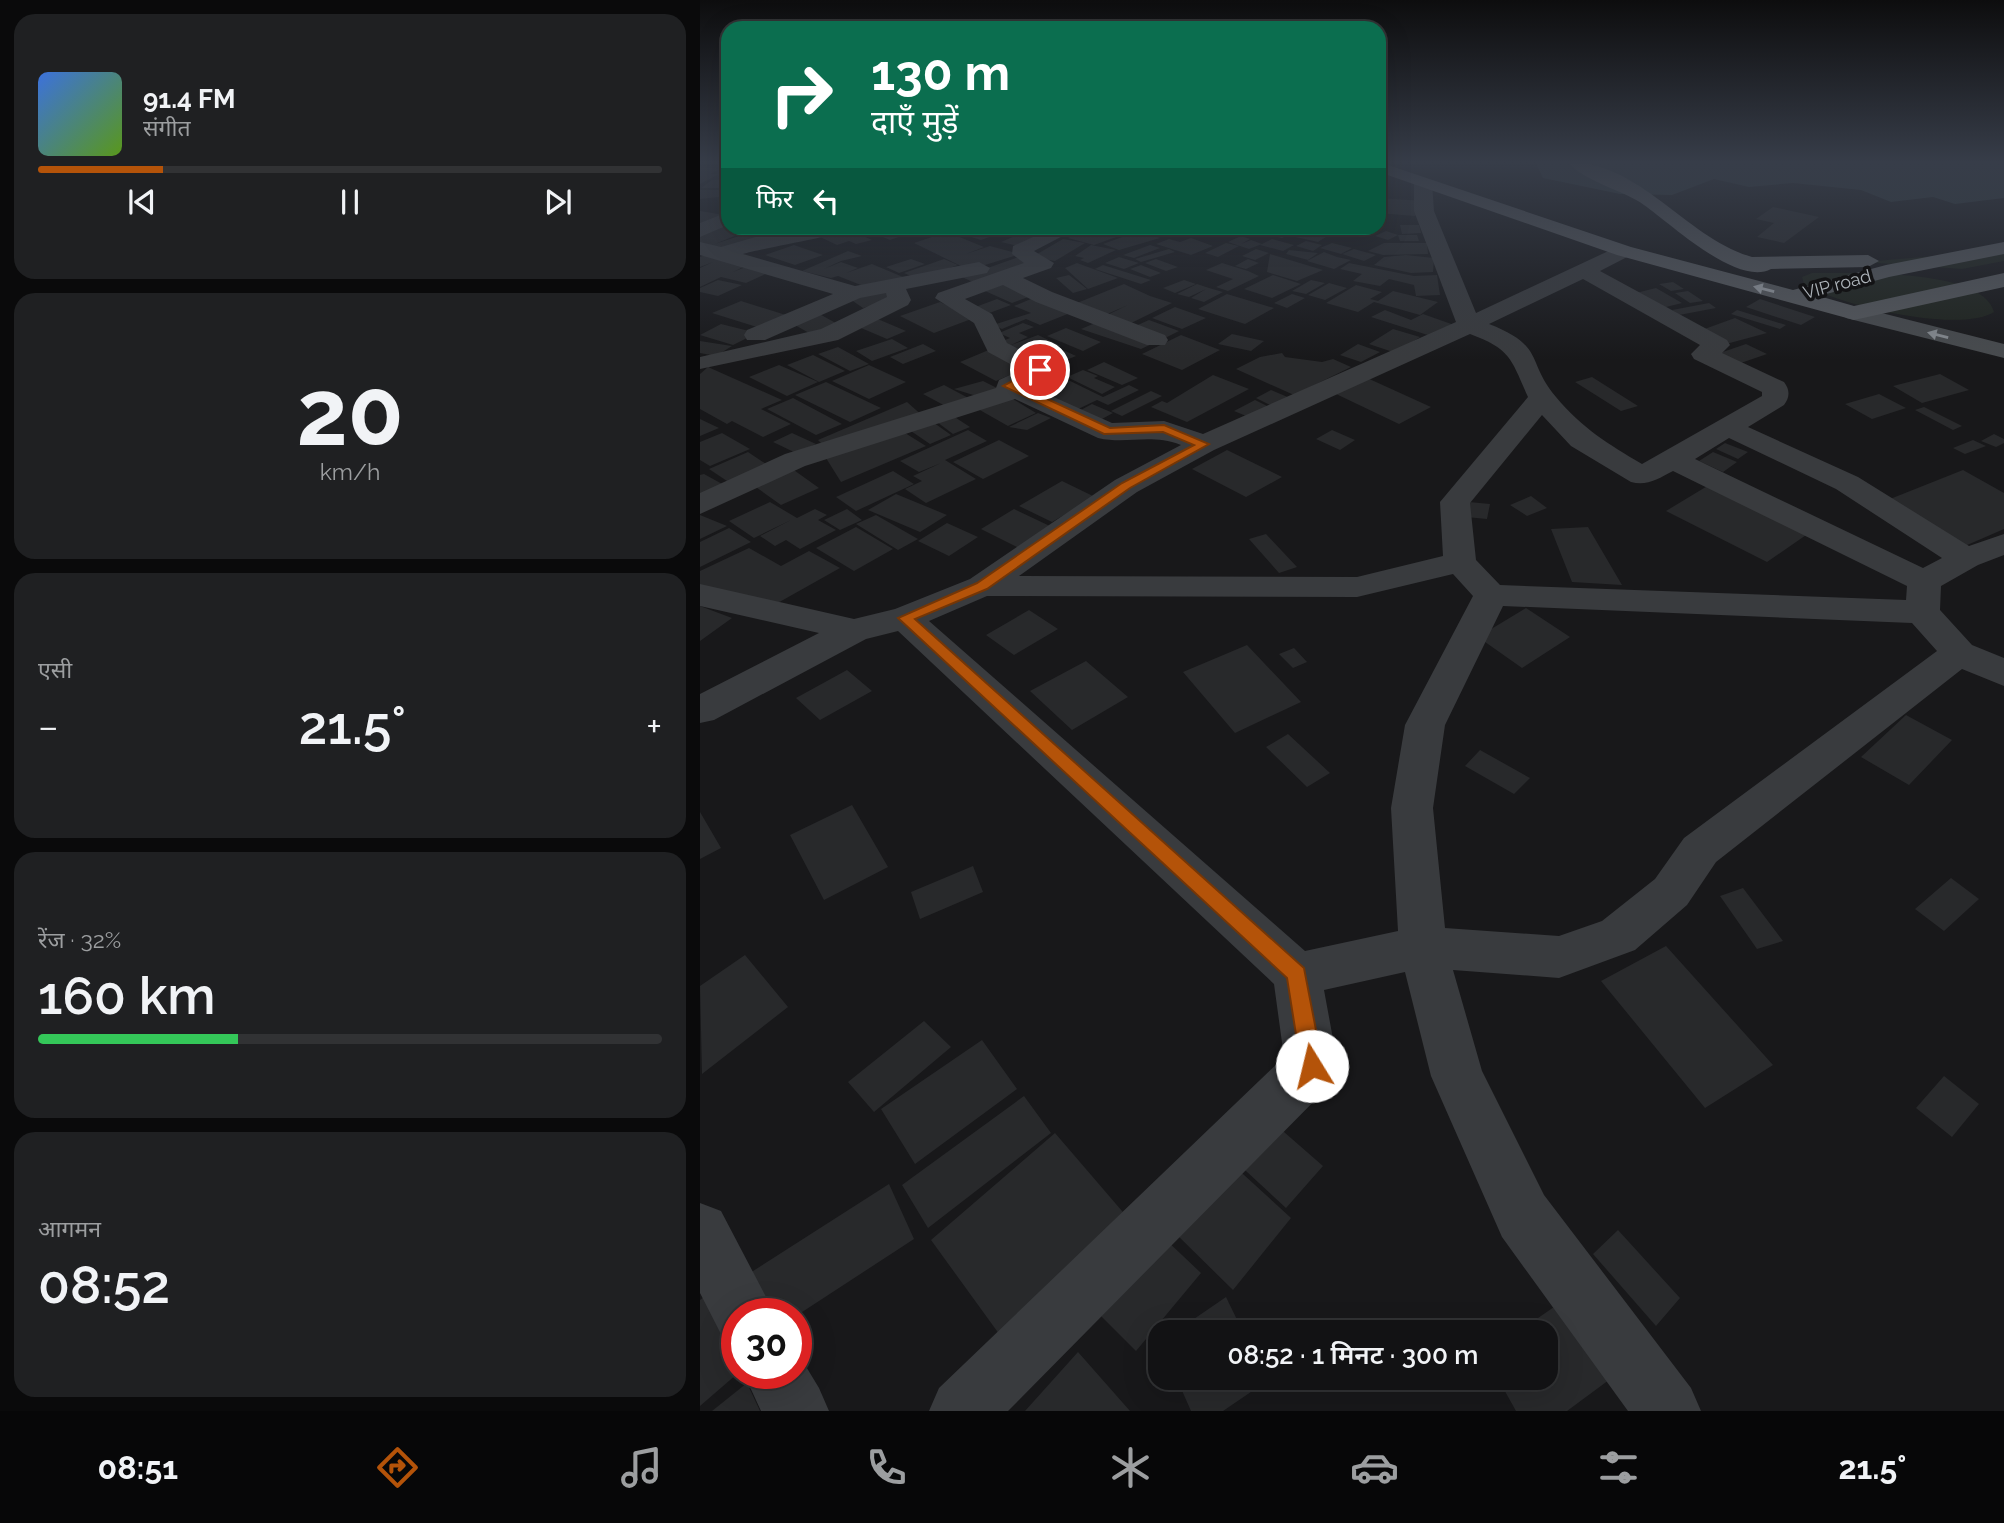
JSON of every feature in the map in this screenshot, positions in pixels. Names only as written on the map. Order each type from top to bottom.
[{"type":"main road","points":[[1556,228],[1624,251],[2004,351]]},
{"type":"main road","points":[[1684,228],[1700,241],[1742,261],[2004,335]]},
{"type":"main road","name":"VIP road","points":[[1793,296],[1939,260],[2004,248]]},
{"type":"main road","points":[[1742,261],[1939,260]]},
{"type":"main road","name":"VIP road","points":[[1854,313],[1887,303],[2004,280]]},
{"type":"street","points":[[1431,228],[1469,325],[1498,336],[1520,351],[1542,398],[1581,440],[1641,476],[1729,428],[1775,399],[1775,388],[1703,354],[1718,345],[1583,270]]},
{"type":"street","points":[[710,251],[796,235]]},
{"type":"street","points":[[1022,254],[1020,250],[1053,235]]},
{"type":"street","points":[[710,251],[854,293]]},
{"type":"street","points":[[700,710],[854,630],[905,618],[982,586],[1126,486],[1203,444],[1469,325],[1624,251]]},
{"type":"street","points":[[702,364],[781,322],[854,293],[968,272],[1022,254],[1043,263],[947,298],[984,319],[997,347],[1040,370],[1008,386],[1108,432],[1164,429],[1203,444]]},
{"type":"street","points":[[1005,277],[1044,297],[1156,340]]},
{"type":"street","points":[[702,364],[829,335],[901,300],[893,286]]},
{"type":"street","points":[[700,505],[795,460],[1018,390]]},
{"type":"street","points":[[1542,398],[1455,502],[1460,562],[1491,595],[1923,596],[1966,558],[2004,544]]},
{"type":"street","points":[[1729,428],[1847,483],[1871,501],[1966,558]]},
{"type":"street","points":[[1673,460],[1923,596],[1959,653],[2004,673]]},
{"type":"street","points":[[982,586],[1357,587],[1460,562]]},
{"type":"street","points":[[700,595],[854,630]]},
{"type":"street","points":[[1491,595],[1425,726],[1412,808],[1423,947],[1457,1076],[1523,1216],[1668,1411]]},
{"type":"street","points":[[905,618],[1297,974],[1312,1066],[964,1410]]},
{"type":"street","points":[[1297,974],[1423,947],[1559,957],[1618,936],[1671,892],[1700,850],[1959,653]]},
{"type":"street","points":[[700,1232],[735,1298]]},
{"type":"street","points":[[784,1389],[796,1411]]},
{"type":"shaded area","points":[[1957,254],[2004,254],[2004,261],[1962,269],[1864,262]]},
{"type":"shaded area","points":[[1812,273],[1883,274],[1941,280],[1966,287],[1984,297],[1994,312],[1977,318],[1955,320],[1870,308],[1804,284],[1802,277]]},
{"type":"building","points":[[721,228],[721,235],[737,235],[715,244],[742,235],[764,238],[725,251],[700,246],[700,235]]},
{"type":"building","points":[[1401,228],[1420,228],[1421,233],[1402,234]]},
{"type":"building","points":[[1768,228],[1804,228],[1784,243],[1757,237]]},
{"type":"building","points":[[1386,231],[1398,235],[1388,240],[1375,236],[1386,235]]},
{"type":"building","points":[[861,235],[872,240],[856,244],[849,241],[837,245],[818,236]]},
{"type":"building","points":[[878,235],[904,235],[890,240]]},
{"type":"building","points":[[938,235],[954,235],[984,247],[966,254],[990,246],[1020,254],[969,270],[914,243]]},
{"type":"building","points":[[965,235],[995,235],[981,240]]},
{"type":"building","points":[[1018,235],[1044,235],[1018,246],[1001,242]]},
{"type":"building","points":[[1074,235],[1122,235],[1094,245],[1068,238]]},
{"type":"building","points":[[1128,235],[1151,235],[1160,238],[1119,250],[1103,244]]},
{"type":"building","points":[[1293,235],[1329,235],[1318,242]]},
{"type":"building","points":[[1398,235],[1417,235],[1419,241],[1400,241]]},
{"type":"building","points":[[1241,236],[1250,239],[1241,244],[1251,240],[1262,244],[1249,249],[1228,242]]},
{"type":"building","points":[[1191,238],[1213,246],[1191,255],[1156,244],[1169,239],[1180,242]]},
{"type":"building","points":[[1063,239],[1085,243],[1055,261],[1032,257]]},
{"type":"building","points":[[1272,239],[1294,245],[1283,251],[1260,245]]},
{"type":"building","points":[[1306,241],[1322,245],[1313,251],[1296,246]]},
{"type":"building","points":[[1226,243],[1239,246],[1218,257],[1205,253]]},
{"type":"building","points":[[1332,243],[1352,248],[1341,254],[1320,248]]},
{"type":"building","points":[[1384,243],[1427,243],[1428,254],[1383,255],[1368,251]]},
{"type":"building","points":[[794,245],[823,255],[795,265],[765,255]]},
{"type":"building","points":[[1091,245],[1116,250],[1088,263],[1080,260],[1084,258],[1075,256]]},
{"type":"building","points":[[1150,245],[1160,248],[1134,258],[1123,255]]},
{"type":"building","points":[[1169,249],[1175,252],[1141,262],[1135,259]]},
{"type":"building","points":[[1256,249],[1269,253],[1255,260],[1242,256]]},
{"type":"building","points":[[1354,249],[1376,255],[1364,261],[1342,254]]},
{"type":"building","points":[[1289,250],[1318,253],[1308,260],[1286,254]]},
{"type":"building","points":[[848,251],[862,256],[841,261],[824,269],[841,262],[858,268],[846,273],[872,264],[903,277],[871,289],[838,276],[831,278],[802,271]]},
{"type":"building","points":[[1324,252],[1351,260],[1334,269],[1307,261]]},
{"type":"building","points":[[1270,254],[1323,270],[1297,281],[1267,272]]},
{"type":"building","points":[[705,255],[747,265],[733,272],[748,266],[772,271],[746,283],[721,277],[700,287],[700,268],[713,262],[700,267],[700,257]]},
{"type":"building","points":[[1406,255],[1434,258],[1433,272],[1411,273],[1374,265],[1384,257]]},
{"type":"building","points":[[1019,257],[1036,264],[979,285],[962,277]]},
{"type":"building","points":[[1119,257],[1139,263],[1124,269],[1105,263]]},
{"type":"building","points":[[911,259],[925,264],[899,273],[886,267]]},
{"type":"building","points":[[944,259],[958,265],[918,279],[904,273]]},
{"type":"building","points":[[1156,259],[1178,267],[1166,271],[1145,263]]},
{"type":"building","points":[[1248,259],[1259,263],[1246,269],[1235,266]]},
{"type":"building","points":[[1077,263],[1118,278],[1088,289],[1065,268]]},
{"type":"building","points":[[1222,263],[1259,276],[1228,291],[1216,287],[1233,279],[1206,270]]},
{"type":"building","points":[[1349,263],[1414,276],[1437,275],[1440,295],[1416,296],[1414,285],[1389,279],[1380,286],[1353,281],[1362,274],[1340,269]]},
{"type":"building","points":[[1103,265],[1151,280],[1141,284],[1095,269]]},
{"type":"building","points":[[1141,265],[1161,273],[1150,277],[1130,269]]},
{"type":"building","points":[[1069,275],[1087,289],[1073,293],[1056,278]]},
{"type":"building","points":[[1273,275],[1301,284],[1272,298],[1244,289]]},
{"type":"building","points":[[718,280],[742,285],[718,296],[700,292],[700,288]]},
{"type":"building","points":[[1184,280],[1196,284],[1175,293],[1163,288]]},
{"type":"building","points":[[1311,280],[1325,283],[1306,294],[1292,291]]},
{"type":"building","points":[[1009,282],[1036,294],[1012,303],[985,291]]},
{"type":"building","points":[[1673,282],[1684,289],[1671,291],[1659,284]]},
{"type":"building","points":[[1329,283],[1347,288],[1325,300],[1308,295]]},
{"type":"building","points":[[1124,284],[1172,303],[1125,326],[1103,317],[1128,305],[1105,315],[1077,303]]},
{"type":"building","points":[[1197,284],[1223,292],[1204,302],[1191,298],[1206,289],[1189,297],[1177,294]]},
{"type":"building","points":[[1356,285],[1382,292],[1370,299],[1378,301],[1393,291],[1438,302],[1420,315],[1374,302],[1358,312],[1326,303]]},
{"type":"building","points":[[1656,288],[1682,303],[1658,309],[1632,294]]},
{"type":"building","points":[[882,290],[895,299],[863,308],[850,299]]},
{"type":"building","points":[[1688,291],[1703,301],[1690,303],[1675,293]]},
{"type":"building","points":[[1227,294],[1274,308],[1245,324],[1198,309]]},
{"type":"building","points":[[1292,294],[1305,298],[1287,308],[1274,303]]},
{"type":"building","points":[[1038,296],[1075,311],[1040,325],[1026,319],[1002,329],[993,325],[1031,313],[1014,306]]},
{"type":"building","points":[[997,299],[1011,305],[984,315],[970,309]]},
{"type":"building","points":[[1760,299],[1815,317],[1801,325],[1746,307]]},
{"type":"building","points":[[741,301],[789,316],[760,328],[712,313]]},
{"type":"building","points":[[940,302],[974,318],[934,333],[900,316]]},
{"type":"building","points":[[1709,303],[1716,308],[1679,315],[1672,310]]},
{"type":"building","points":[[1175,307],[1206,318],[1182,329],[1152,318]]},
{"type":"building","points":[[1385,310],[1411,320],[1423,314],[1457,326],[1434,337],[1371,317]]},
{"type":"building","points":[[1737,310],[1786,325],[1780,329],[1731,314]]},
{"type":"building","points":[[816,312],[841,326],[816,337],[788,321]]},
{"type":"building","points":[[873,317],[906,331],[887,339],[854,325]]},
{"type":"building","points":[[1735,318],[1767,333],[1726,344],[1699,331]]},
{"type":"building","points":[[1149,320],[1179,331],[1161,340],[1131,328]]},
{"type":"building","points":[[1100,321],[1156,342],[1141,349],[1081,329]]},
{"type":"building","points":[[1023,323],[1034,327],[1019,333],[1028,337],[1011,345],[1038,335],[1061,346],[1028,359],[1000,342],[1010,338],[999,333]]},
{"type":"building","points":[[721,324],[757,333],[733,345],[700,335]]},
{"type":"building","points":[[1066,328],[1101,342],[1083,351],[1047,336]]},
{"type":"building","points":[[1393,329],[1420,337],[1396,353],[1369,344]]},
{"type":"building","points":[[1232,334],[1264,341],[1251,351],[1218,344]]},
{"type":"building","points":[[1181,335],[1220,350],[1182,370],[1142,354]]},
{"type":"building","points":[[892,339],[908,348],[872,361],[856,351]]},
{"type":"building","points":[[700,341],[732,346],[716,356],[700,353]]},
{"type":"building","points":[[923,344],[936,351],[903,364],[890,357]]},
{"type":"building","points":[[1358,344],[1380,352],[1361,362],[1340,355]]},
{"type":"building","points":[[1746,344],[1767,354],[1735,365],[1714,355]]},
{"type":"building","points":[[838,347],[869,364],[850,371],[818,354]]},
{"type":"building","points":[[991,349],[1028,367],[996,381],[960,362]]},
{"type":"building","points":[[1063,350],[1076,356],[1042,370],[1029,363]]},
{"type":"building","points":[[1282,353],[1285,357],[1322,362],[1333,359],[1351,367],[1294,395],[1236,369],[1260,357]]},
{"type":"building","points":[[813,355],[845,371],[819,382],[787,365]]},
{"type":"building","points":[[1104,362],[1138,378],[1122,385],[1087,370]]},
{"type":"building","points":[[779,365],[818,382],[787,396],[749,377]]},
{"type":"building","points":[[869,365],[906,382],[869,399],[832,381]]},
{"type":"building","points":[[708,367],[782,400],[761,409],[791,424],[763,437],[732,421],[727,424],[700,409],[700,374]]},
{"type":"building","points":[[1049,369],[1066,377],[1029,393],[1012,386]]},
{"type":"building","points":[[1083,370],[1115,387],[1102,394],[1067,377]]},
{"type":"building","points":[[1940,374],[1969,390],[1922,403],[1893,386]]},
{"type":"building","points":[[1213,375],[1249,389],[1187,422],[1151,407],[1162,401],[1167,403]]},
{"type":"building","points":[[1365,377],[1431,407],[1399,424],[1334,393]]},
{"type":"building","points":[[1592,377],[1638,406],[1621,411],[1575,382]]},
{"type":"building","points":[[1066,379],[1103,397],[1129,385],[1139,390],[1108,405],[1097,400],[1072,412],[1035,393]]},
{"type":"building","points":[[983,381],[1003,391],[986,399],[954,389]]},
{"type":"building","points":[[826,382],[881,408],[850,422],[795,395]]},
{"type":"building","points":[[944,385],[974,401],[951,409],[923,394]]},
{"type":"building","points":[[1271,390],[1290,398],[1274,407],[1256,398]]},
{"type":"building","points":[[1151,391],[1162,396],[1122,416],[1111,411]]},
{"type":"building","points":[[1879,394],[1906,408],[1872,419],[1845,404]]},
{"type":"building","points":[[1008,396],[1036,413],[1008,426],[978,409]]},
{"type":"building","points":[[793,398],[842,424],[816,435],[767,409]]},
{"type":"building","points":[[1255,400],[1271,408],[1251,418],[1234,411]]},
{"type":"building","points":[[907,402],[925,418],[826,448],[818,440]]},
{"type":"building","points":[[1092,404],[1113,413],[1100,420],[1079,411]]},
{"type":"building","points":[[1924,407],[1962,426],[1953,430],[1915,410]]},
{"type":"building","points":[[1038,413],[1051,418],[1027,430],[1009,427]]},
{"type":"building","points":[[953,416],[970,427],[953,434],[937,422]]},
{"type":"building","points":[[700,419],[719,428],[700,436]]},
{"type":"building","points":[[930,420],[951,435],[930,444],[908,429]]},
{"type":"building","points":[[968,430],[987,441],[945,460],[976,479],[926,503],[905,489],[922,481],[913,476],[941,463],[919,472],[900,461]]},
{"type":"building","points":[[1332,430],[1355,440],[1340,450],[1316,439]]},
{"type":"building","points":[[722,433],[750,449],[710,466],[700,460],[700,442]]},
{"type":"building","points":[[792,433],[816,444],[796,453],[773,442]]},
{"type":"building","points":[[905,433],[926,446],[841,482],[826,458]]},
{"type":"building","points":[[1994,434],[2004,439],[2004,443],[1996,447],[1981,441]]},
{"type":"building","points":[[999,440],[1029,456],[983,479],[953,462]]},
{"type":"building","points":[[1973,440],[1986,446],[1965,454],[1953,448]]},
{"type":"building","points":[[1725,443],[1748,452],[1738,459],[1716,449]]},
{"type":"building","points":[[1227,450],[1282,477],[1246,497],[1192,469]]},
{"type":"building","points":[[748,452],[772,468],[733,485],[709,469]]},
{"type":"building","points":[[1713,452],[1737,462],[1723,472],[1699,461]]},
{"type":"building","points":[[791,468],[819,488],[781,505],[753,485]]},
{"type":"building","points":[[1963,470],[2004,493],[2004,529],[1958,549],[1880,503]]},
{"type":"building","points":[[893,471],[914,484],[856,511],[836,497]]},
{"type":"building","points":[[704,474],[724,485],[700,499],[700,475]]},
{"type":"building","points":[[1062,481],[1095,497],[1052,522],[1019,506]]},
{"type":"building","points":[[1709,485],[1809,533],[1767,562],[1666,511]]},
{"type":"building","points":[[896,494],[947,515],[920,532],[868,510]]},
{"type":"building","points":[[1531,496],[1547,508],[1527,516],[1510,505]]},
{"type":"building","points":[[770,502],[797,518],[815,509],[827,515],[818,520],[836,530],[800,549],[786,540],[775,546],[760,536],[791,520],[754,538],[729,521]]},
{"type":"building","points":[[1469,502],[1490,504],[1487,519],[1466,517]]},
{"type":"building","points":[[847,509],[862,520],[840,530],[824,520]]},
{"type":"building","points":[[1014,509],[1054,528],[1021,549],[981,529]]},
{"type":"building","points":[[700,515],[727,526],[700,539]]},
{"type":"building","points":[[876,515],[918,539],[898,550],[856,524]]},
{"type":"building","points":[[947,523],[978,537],[949,556],[918,541]]},
{"type":"building","points":[[856,527],[893,549],[854,571],[816,548]]},
{"type":"building","points":[[1588,527],[1622,585],[1572,582],[1551,529]]},
{"type":"building","points":[[729,528],[751,542],[700,567],[700,542]]},
{"type":"building","points":[[1266,534],[1297,567],[1279,573],[1249,539]]},
{"type":"building","points":[[749,548],[781,566],[809,551],[840,568],[767,609],[700,590],[700,571]]},
{"type":"building","points":[[700,606],[732,618],[700,641]]},
{"type":"building","points":[[1526,608],[1570,637],[1522,668],[1478,637]]},
{"type":"building","points":[[1029,610],[1058,629],[1014,655],[986,635]]},
{"type":"building","points":[[1247,645],[1301,702],[1235,733],[1183,672]]},
{"type":"building","points":[[1294,648],[1307,662],[1293,668],[1279,654]]},
{"type":"building","points":[[1086,661],[1128,697],[1072,730],[1030,691]]},
{"type":"building","points":[[847,670],[872,691],[820,720],[796,698]]},
{"type":"building","points":[[1906,715],[1952,740],[1909,785],[1861,757]]},
{"type":"building","points":[[1288,734],[1330,773],[1307,787],[1266,747]]},
{"type":"building","points":[[1480,750],[1530,778],[1514,794],[1465,766]]},
{"type":"building","points":[[852,805],[888,867],[824,900],[790,835]]},
{"type":"building","points":[[700,812],[721,848],[700,859]]},
{"type":"building","points":[[973,866],[983,892],[920,919],[911,892]]},
{"type":"building","points":[[1951,878],[1979,899],[1944,931],[1915,909]]},
{"type":"building","points":[[1743,888],[1783,941],[1757,949],[1720,896]]},
{"type":"building","points":[[1666,946],[1773,1065],[1705,1108],[1601,981]]},
{"type":"building","points":[[745,955],[788,1007],[702,1074],[700,986]]},
{"type":"building","points":[[924,1021],[951,1047],[874,1112],[848,1082]]},
{"type":"building","points":[[982,1040],[1017,1089],[915,1164],[881,1109]]},
{"type":"building","points":[[1944,1076],[1979,1104],[1952,1137],[1916,1108]]},
{"type":"building","points":[[1024,1096],[1051,1133],[928,1228],[902,1185]]},
{"type":"building","points":[[1269,1119],[1323,1166],[1286,1208],[1233,1159]]},
{"type":"building","points":[[1055,1133],[1128,1218],[1002,1338],[931,1240]]},
{"type":"building","points":[[1232,1164],[1291,1218],[1233,1290],[1172,1230]]},
{"type":"building","points":[[889,1184],[914,1239],[812,1306],[812,1298],[760,1298],[750,1273]]},
{"type":"building","points":[[1618,1230],[1680,1298],[1656,1326],[1593,1254]]},
{"type":"building","points":[[1164,1238],[1201,1273],[1162,1320],[1148,1320],[1148,1337],[1136,1351],[1099,1314]]},
{"type":"building","points":[[704,1297],[721,1326],[721,1388],[700,1406],[700,1300]]},
{"type":"building","points":[[1226,1297],[1237,1320],[1192,1320]]},
{"type":"building","points":[[1564,1300],[1613,1377],[1567,1411],[1516,1411],[1504,1390],[1558,1390],[1558,1320],[1535,1320]]},
{"type":"building","points":[[1078,1352],[1130,1411],[1025,1411]]},
{"type":"building","points":[[740,1389],[750,1389],[760,1411],[712,1411]]},
{"type":"building","points":[[1182,1390],[1254,1390],[1223,1411],[1191,1411]]},
{"type":"route","points":[[1040,370],[1008,386],[1108,432],[1164,429],[1203,444],[1126,486],[982,586],[905,618],[1297,974],[1312,1066]]}]
